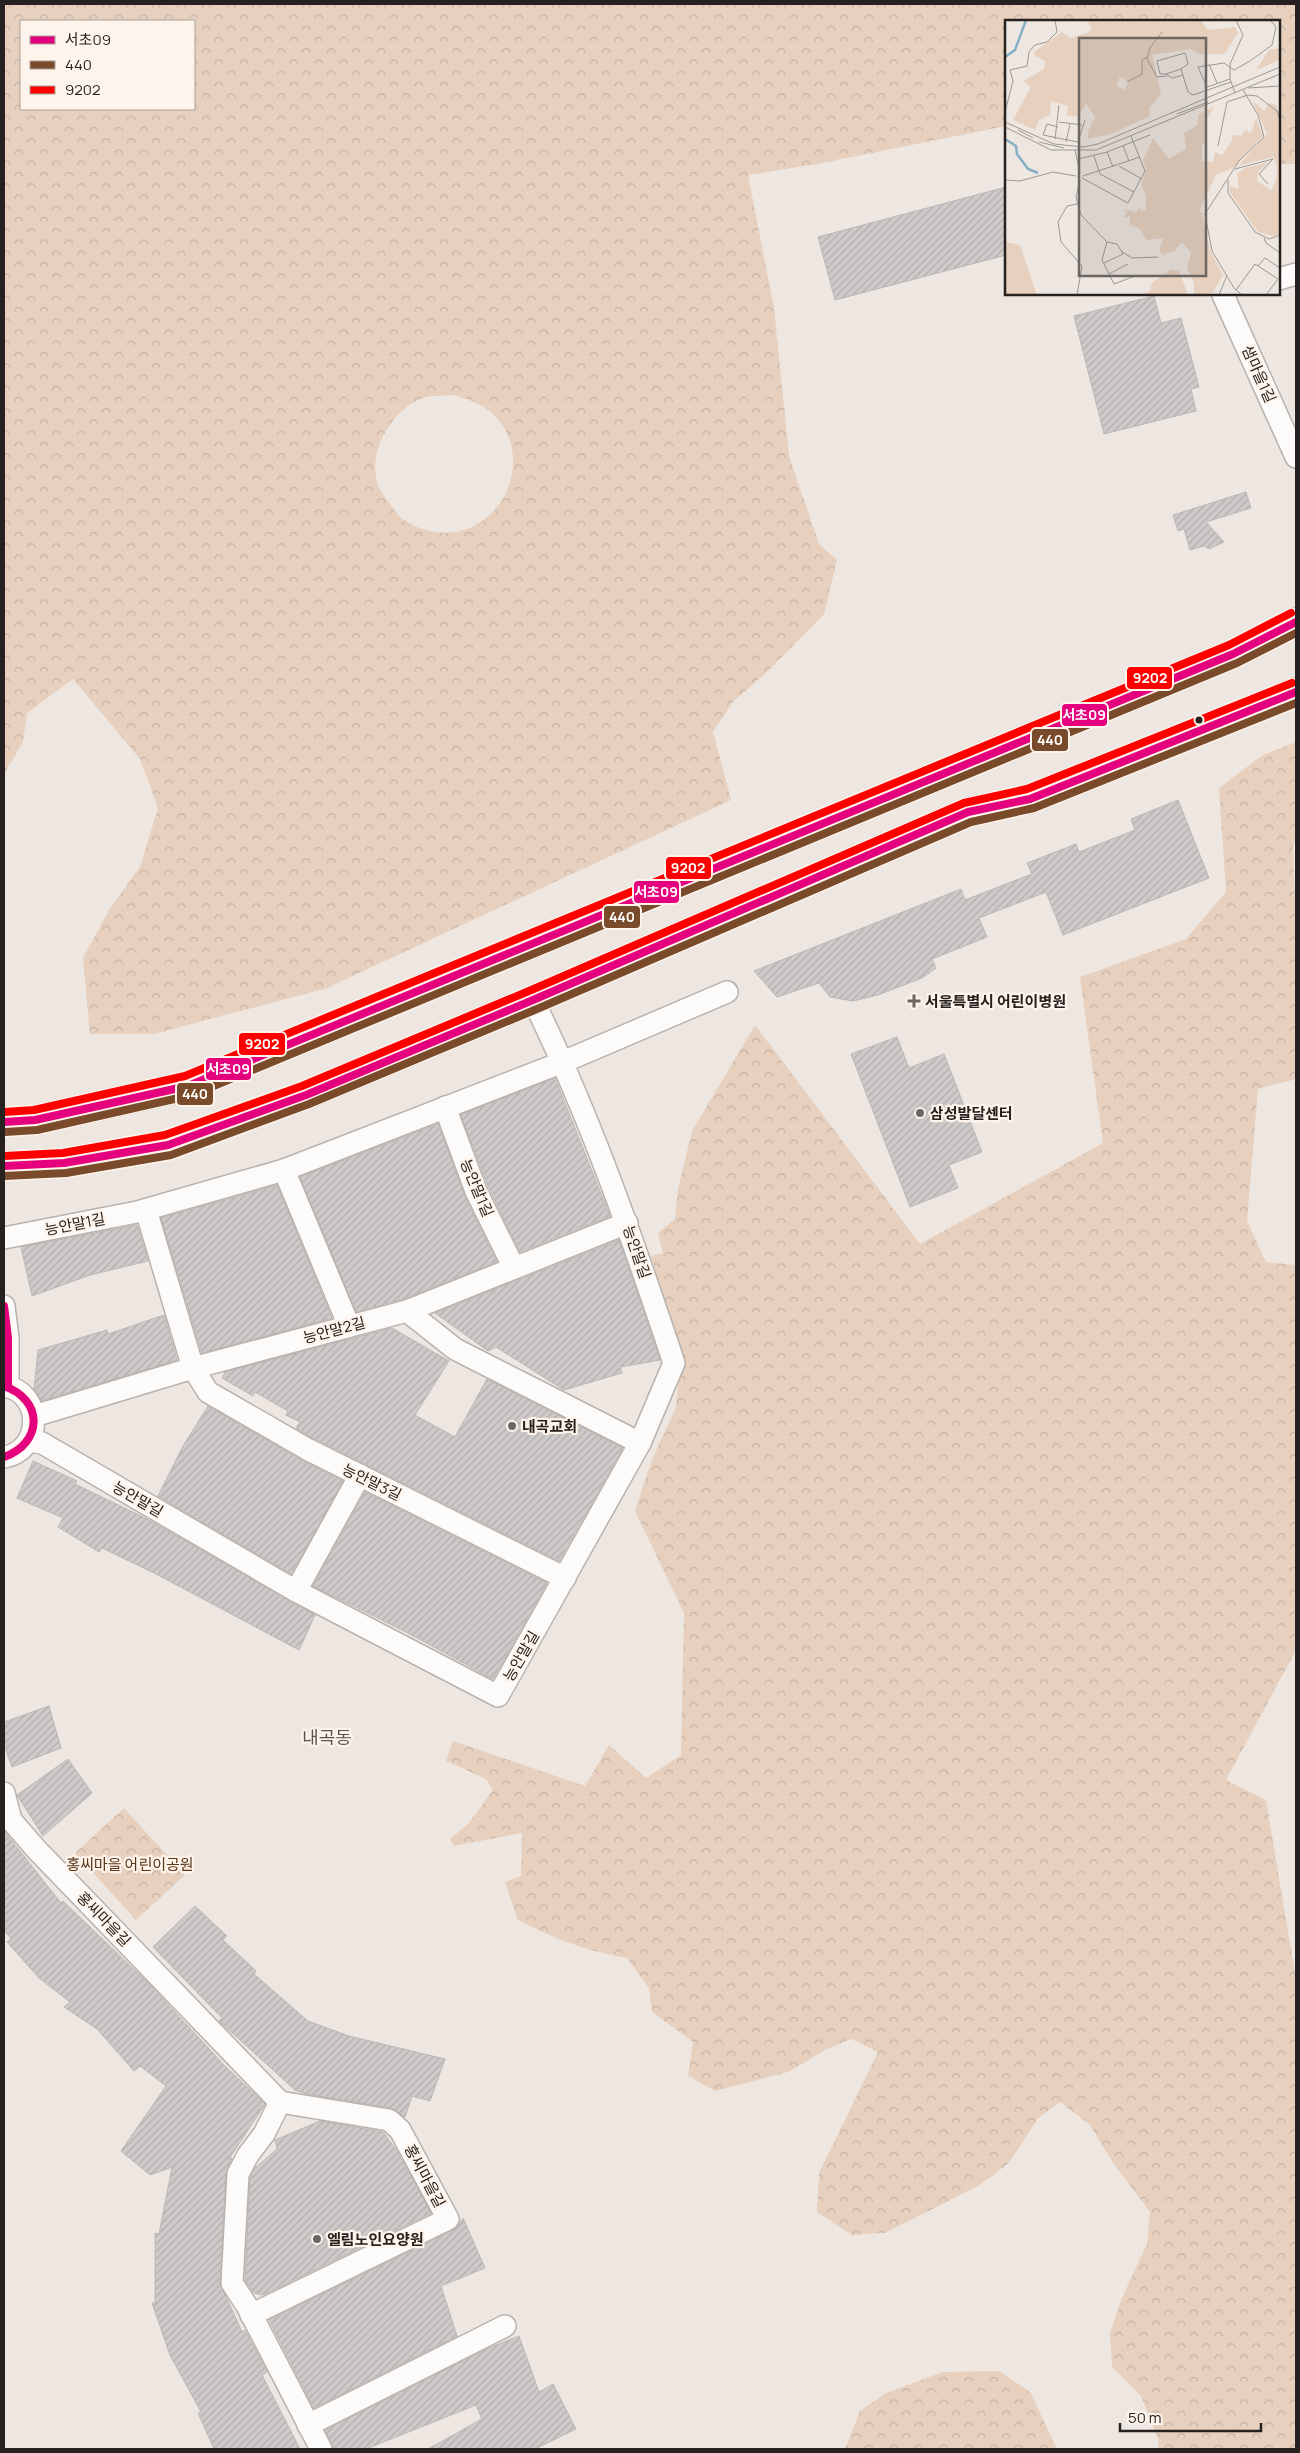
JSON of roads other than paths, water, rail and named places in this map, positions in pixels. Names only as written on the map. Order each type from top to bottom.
[{"type":"main road","points":[[4,1122],[35,1120],[188,1086],[1233,654],[1296,622]]},
{"type":"main road","points":[[4,1166],[64,1163],[168,1146],[306,1094],[533,1000],[968,812],[1030,799],[1296,692]]},
{"type":"street","points":[[1280,279],[1296,274]]},
{"type":"street","name":"샘마을1길","points":[[1223,295],[1296,457]]},
{"type":"street","points":[[563,1062],[727,992]]},
{"type":"street","name":"능안말길","points":[[29,1441],[42,1443],[296,1591],[498,1696],[640,1443],[674,1363],[627,1223],[596,1140],[563,1062],[533,1000]]},
{"type":"street","name":"능안말1길","points":[[4,1238],[146,1210],[284,1170],[563,1062]]},
{"type":"street","name":"능안말1길","points":[[445,1107],[476,1191],[514,1268]]},
{"type":"street","points":[[284,1170],[349,1326]]},
{"type":"street","points":[[146,1210],[193,1368]]},
{"type":"street","name":"능안말2길","points":[[34,1416],[193,1368],[407,1311],[627,1223]]},
{"type":"street","points":[[4,1306],[8,1338],[6,1387],[19,1392],[28,1400],[34,1416],[34,1425],[29,1441],[15,1454],[5,1459]]},
{"type":"street","points":[[407,1311],[455,1349],[640,1443]]},
{"type":"street","name":"능안말3길","points":[[193,1368],[208,1392],[308,1449],[565,1578]]},
{"type":"street","points":[[296,1591],[360,1475]]},
{"type":"street","name":"홍씨마을길","points":[[4,1793],[11,1820],[36,1849],[280,2102],[389,2120],[400,2130],[448,2218],[251,2315]]},
{"type":"street","points":[[280,2102],[264,2134],[248,2155],[238,2174],[232,2283],[251,2315],[321,2449]]},
{"type":"street","points":[[308,2425],[505,2326]]},
{"type":"place","name":"서울특별시 어린이병원","points":[[914,1001]]},
{"type":"place","name":"삼성발달센터","points":[[920,1113]]},
{"type":"place","name":"내곡교회","points":[[512,1426]]},
{"type":"place","name":"엘림노인요양원","points":[[317,2239]]},
{"type":"district","name":"내곡동","points":[[327,1737]]},
{"type":"park label","name":"홍씨마을 어린이공원","points":[[130,1864]]}]
